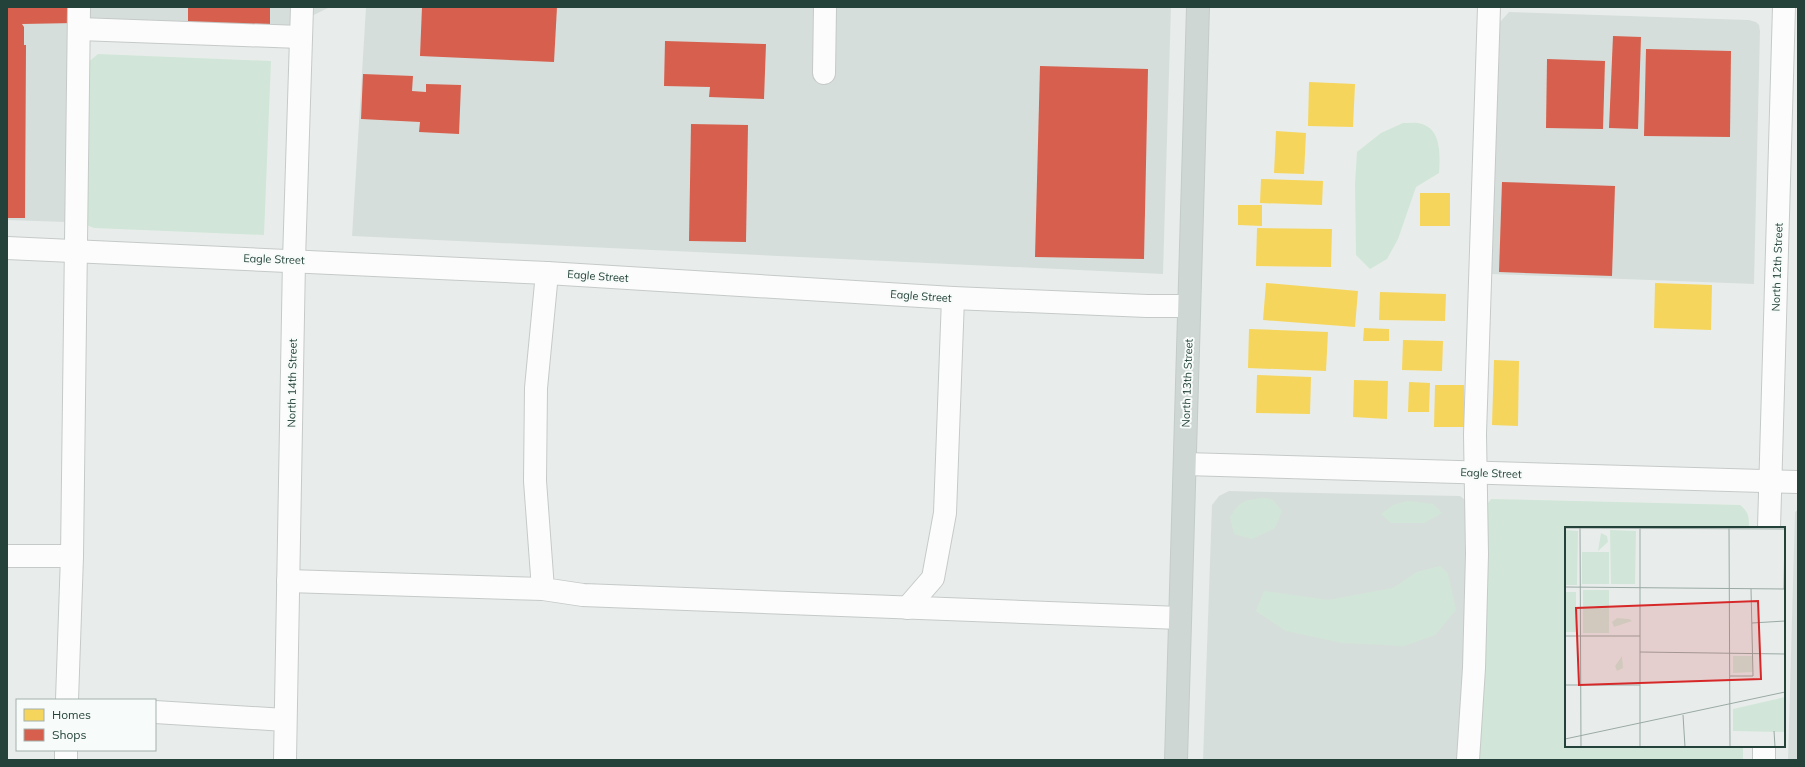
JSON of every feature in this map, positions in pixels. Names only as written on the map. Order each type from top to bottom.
[{"type":"main road","name":"North 13th Street","points":[[1176,760],[1198,7]]},
{"type":"street","points":[[67,699],[72,556],[80,7]]},
{"type":"street","name":"North 14th Street","points":[[285,760],[294,260],[302,7]]},
{"type":"street","points":[[824,73],[825,7]]},
{"type":"street","points":[[1468,760],[1474,668],[1477,554],[1475,426],[1489,7]]},
{"type":"street","name":"North 12th Street","points":[[1769,527],[1784,7]]},
{"type":"street","points":[[79,29],[300,37]]},
{"type":"street","name":"Eagle Street","points":[[7,248],[547,272],[953,298],[1147,306],[1189,306]]},
{"type":"street","points":[[543,589],[535,481],[536,388],[547,272]]},
{"type":"street","points":[[907,608],[933,578],[945,513],[953,298]]},
{"type":"street","name":"Eagle Street","points":[[1184,464],[1798,482]]},
{"type":"street","points":[[7,556],[72,556]]},
{"type":"street","points":[[288,581],[543,589],[583,595],[1180,618]]},
{"type":"street","points":[[156,712],[285,720]]},
{"type":"street","points":[[1764,747],[1764,760]]},
{"type":"shaded area","points":[[7,7],[330,7],[279,32],[69,29],[65,222],[7,220]]},
{"type":"shaded area","points":[[366,7],[1171,7],[1163,274],[352,236]]},
{"type":"shaded area","points":[[1509,12],[1749,20],[1756,22],[1759,25],[1754,284],[1491,274],[1500,22]]},
{"type":"shaded area","points":[[1229,491],[1460,496],[1468,502],[1460,760],[1203,760],[1212,505],[1219,496]]},
{"type":"shaded area","points":[[1798,510],[1798,760],[1788,760],[1795,512]]},
{"type":"green space","points":[[98,54],[271,61],[264,235],[94,228],[84,224],[86,64]]},
{"type":"green space","points":[[1403,123],[1420,123],[1429,127],[1433,132],[1438,145],[1440,159],[1439,173],[1416,187],[1398,239],[1387,259],[1370,269],[1356,255],[1355,184],[1357,152],[1381,133]]},
{"type":"green space","points":[[1265,498],[1273,500],[1282,511],[1275,528],[1252,539],[1234,534],[1230,517],[1237,507],[1248,500]]},
{"type":"green space","points":[[1491,499],[1740,505],[1748,515],[1749,527],[1565,527],[1565,747],[1743,747],[1743,760],[1476,760],[1485,507]]},
{"type":"green space","points":[[1408,501],[1433,504],[1442,513],[1424,523],[1391,523],[1381,514],[1393,505]]},
{"type":"green space","points":[[1440,566],[1448,574],[1456,610],[1435,635],[1404,646],[1342,643],[1286,631],[1256,611],[1264,591],[1328,600],[1393,588],[1417,572]]},
{"type":"building: Homes","points":[[1309,82],[1355,84],[1353,127],[1308,126]]},
{"type":"building: Homes","points":[[1276,131],[1306,133],[1304,174],[1274,173]]},
{"type":"building: Homes","points":[[1261,179],[1323,181],[1322,205],[1260,203]]},
{"type":"building: Homes","points":[[1420,193],[1450,193],[1450,226],[1420,226]]},
{"type":"building: Homes","points":[[1238,205],[1262,205],[1262,226],[1238,225]]},
{"type":"building: Homes","points":[[1257,228],[1332,229],[1331,267],[1256,266]]},
{"type":"building: Homes","points":[[1266,283],[1358,291],[1355,327],[1263,320]]},
{"type":"building: Homes","points":[[1655,283],[1712,285],[1711,330],[1654,328]]},
{"type":"building: Homes","points":[[1380,292],[1446,294],[1445,321],[1379,320]]},
{"type":"building: Homes","points":[[1364,328],[1389,329],[1389,341],[1363,341]]},
{"type":"building: Homes","points":[[1249,329],[1328,332],[1326,371],[1248,368]]},
{"type":"building: Homes","points":[[1403,340],[1443,341],[1442,371],[1402,370]]},
{"type":"building: Homes","points":[[1494,360],[1519,361],[1518,426],[1492,425]]},
{"type":"building: Homes","points":[[1257,375],[1311,377],[1310,414],[1256,413]]},
{"type":"building: Homes","points":[[1354,380],[1388,381],[1387,419],[1353,417]]},
{"type":"building: Homes","points":[[1409,382],[1430,383],[1429,412],[1408,412]]},
{"type":"building: Homes","points":[[1435,385],[1464,385],[1464,427],[1434,427]]},
{"type":"building: Shops","points":[[7,7],[75,7],[75,23],[22,24],[24,27],[24,45],[26,45],[25,218],[7,218]]},
{"type":"building: Shops","points":[[188,7],[270,7],[270,27],[188,24]]},
{"type":"building: Shops","points":[[422,7],[557,7],[554,62],[420,56]]},
{"type":"building: Shops","points":[[1613,36],[1641,37],[1638,129],[1609,128]]},
{"type":"building: Shops","points":[[665,41],[766,44],[764,99],[709,97],[710,87],[664,86]]},
{"type":"building: Shops","points":[[1646,49],[1731,51],[1730,137],[1644,136]]},
{"type":"building: Shops","points":[[1547,59],[1605,61],[1603,129],[1546,128]]},
{"type":"building: Shops","points":[[1040,66],[1148,69],[1144,259],[1035,257]]},
{"type":"building: Shops","points":[[363,74],[413,76],[412,91],[426,92],[426,84],[461,85],[459,134],[419,132],[420,122],[361,119]]},
{"type":"building: Shops","points":[[691,124],[748,125],[746,242],[689,241]]},
{"type":"building: Shops","points":[[1502,182],[1615,186],[1612,276],[1499,272]]}]
